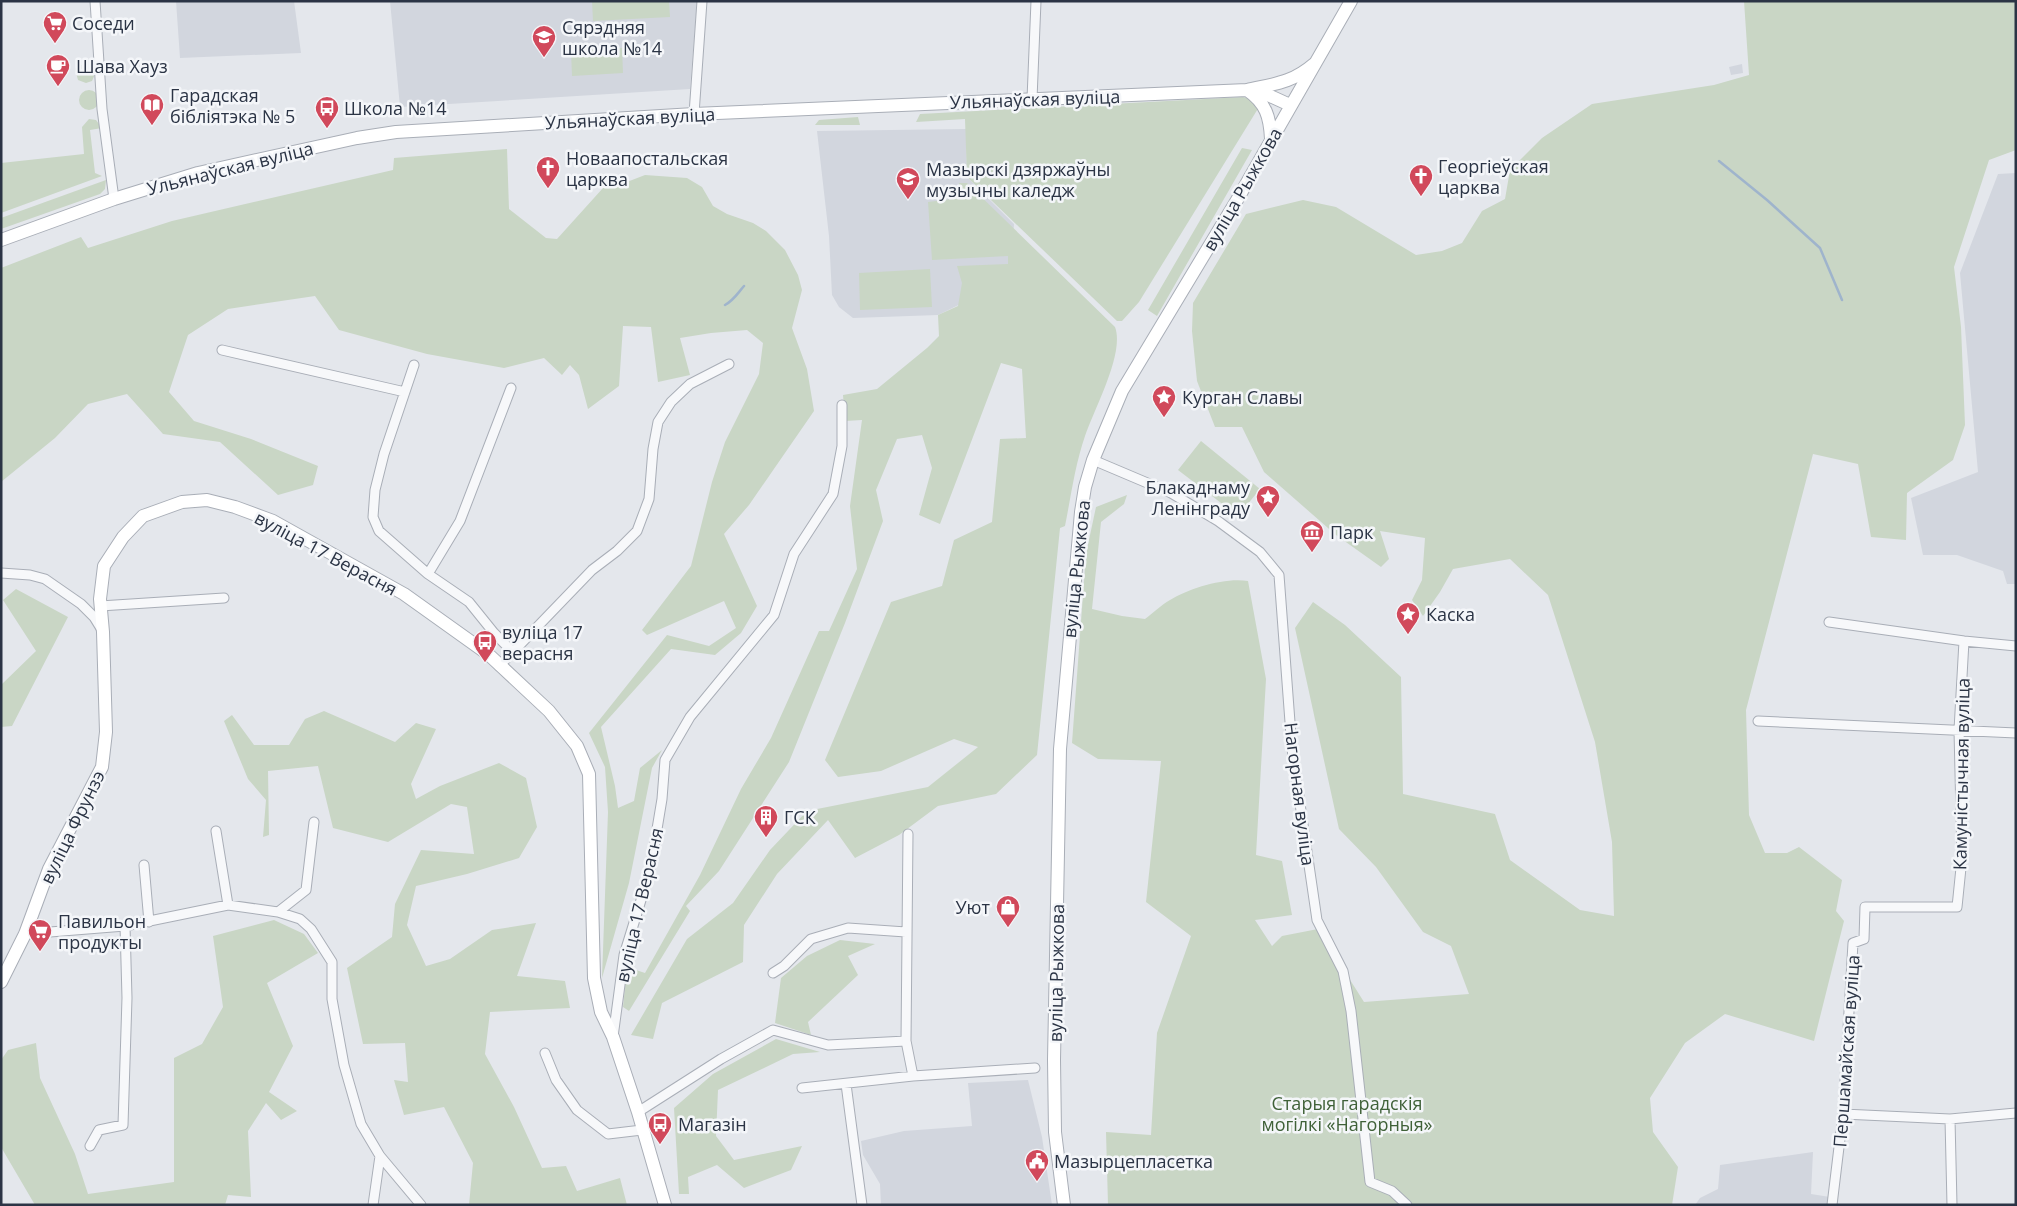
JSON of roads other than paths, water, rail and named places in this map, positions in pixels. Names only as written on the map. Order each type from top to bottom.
[{"type":"main road","name":"вуліца Рыжкова","points":[[1064,1205],[1055,1132],[1054,1060],[1060,749],[1081,512],[1085,487],[1093,460],[1122,391],[1352,1]]},
{"type":"main road","name":"Ульянаўская вуліца","points":[[1,240],[114,199],[198,173],[357,138],[396,132],[694,114],[1247,90],[1296,78],[1314,64]]},
{"type":"main road","points":[[1247,90],[1268,95],[1290,105],[1290,96],[1274,84]]},
{"type":"main road","points":[[1247,90],[1256,96],[1266,108],[1271,139]]},
{"type":"main road","name":"вуліца 17 Верасня","points":[[103,632],[100,606],[104,566],[123,537],[143,516],[182,502],[207,500],[235,507],[273,521],[404,594],[488,654],[549,711],[577,746],[589,774],[594,978],[601,1012],[612,1036],[638,1112],[665,1205]]},
{"type":"main road","name":"вуліца Фрунзэ","points":[[1,982],[25,934],[49,869],[102,767],[106,732],[103,632]]},
{"type":"street","points":[[95,1],[102,108],[114,199]]},
{"type":"street","points":[[694,114],[702,1]]},
{"type":"street","points":[[1032,99],[1036,1]]},
{"type":"street","points":[[222,350],[405,392]]},
{"type":"street","points":[[500,666],[592,570],[617,551],[637,531],[649,499],[653,449],[658,422],[671,402],[690,384],[729,364]]},
{"type":"street","name":"вуліца 17 Верасня","points":[[414,365],[379,472],[375,490],[374,517],[379,531],[428,574],[469,602],[494,633],[513,652]]},
{"type":"street","points":[[428,574],[460,521],[511,388]]},
{"type":"street","name":"вуліца 17 Верасня","points":[[612,1036],[624,955],[650,871],[662,799],[665,760],[690,717],[774,615],[794,554],[833,494],[842,446],[842,405]]},
{"type":"street","name":"Нагорная вуліца","points":[[1093,460],[1171,494],[1218,522],[1260,552],[1279,575],[1292,749],[1317,920],[1343,971],[1352,1012],[1370,1182],[1392,1191],[1407,1205]]},
{"type":"street","points":[[1,573],[45,578],[81,604],[94,617],[103,632]]},
{"type":"street","points":[[100,606],[224,598]]},
{"type":"street","points":[[1829,622],[2016,646]]},
{"type":"street","name":"Камуністычная вуліца","points":[[1957,907],[1962,858],[1959,730],[1964,640]]},
{"type":"street","points":[[1758,721],[2016,733]]},
{"type":"street","points":[[278,912],[306,890],[314,822]]},
{"type":"street","points":[[216,831],[228,905]]},
{"type":"street","points":[[908,834],[906,1041],[913,1076]]},
{"type":"street","points":[[144,865],[149,922]]},
{"type":"street","points":[[25,934],[125,926],[228,905],[278,912],[300,919],[311,929],[332,962],[332,999],[344,1065],[361,1124],[380,1156],[421,1205]]},
{"type":"street","name":"Першамайская вуліца","points":[[1832,1205],[1843,1114],[1853,943],[1864,939],[1865,907],[1957,907]]},
{"type":"street","points":[[90,1146],[99,1130],[123,1125],[127,998],[125,926]]},
{"type":"street","points":[[773,973],[784,966],[811,939],[848,928],[906,932]]},
{"type":"street","points":[[638,1112],[721,1058],[773,1030],[828,1045],[906,1041]]},
{"type":"street","points":[[545,1053],[556,1080],[577,1110],[608,1134],[642,1130]]},
{"type":"street","points":[[802,1088],[913,1076],[1035,1068]]},
{"type":"street","points":[[846,1084],[862,1205]]},
{"type":"street","points":[[1843,1114],[1950,1119],[2016,1112]]},
{"type":"street","points":[[1950,1119],[1952,1205]]},
{"type":"street","points":[[373,1205],[380,1156]]},
{"type":"waterway","points":[[1719,161],[1767,200],[1820,248],[1842,300]]},
{"type":"waterway","points":[[725,305],[744,286]]},
{"type":"place","name":"Соседи","points":[[55,44]]},
{"type":"place","name":"Сярэдняя школа №14","points":[[544,58]]},
{"type":"place","name":"Шава Хауз","points":[[58,87]]},
{"type":"place","name":"Гарадская бібліятэка № 5","points":[[152,126]]},
{"type":"place","name":"Школа №14","points":[[327,129]]},
{"type":"place","name":"Новаапостальская царква","points":[[548,189]]},
{"type":"place","name":"Георгіеўская царква","points":[[1421,197]]},
{"type":"place","name":"Мазырскі дзяржаўны музычны каледж","points":[[908,200]]},
{"type":"place","name":"Курган Славы","points":[[1164,418]]},
{"type":"place","name":"Блакаднаму Ленінграду","points":[[1268,518]]},
{"type":"place","name":"Парк","points":[[1312,553]]},
{"type":"place","name":"Каска","points":[[1408,635]]},
{"type":"place","name":"вуліца 17 верасня","points":[[485,663]]},
{"type":"place","name":"ГСК","points":[[766,838]]},
{"type":"place","name":"Уют","points":[[1008,928]]},
{"type":"place","name":"Павильон продукты","points":[[40,952]]},
{"type":"place","name":"Магазін","points":[[660,1145]]},
{"type":"place","name":"Мазырцепласетка","points":[[1037,1182]]},
{"type":"park label","name":"Старыя гарадскія могілкі «Нагорныя»","points":[[1347,1113]]}]
